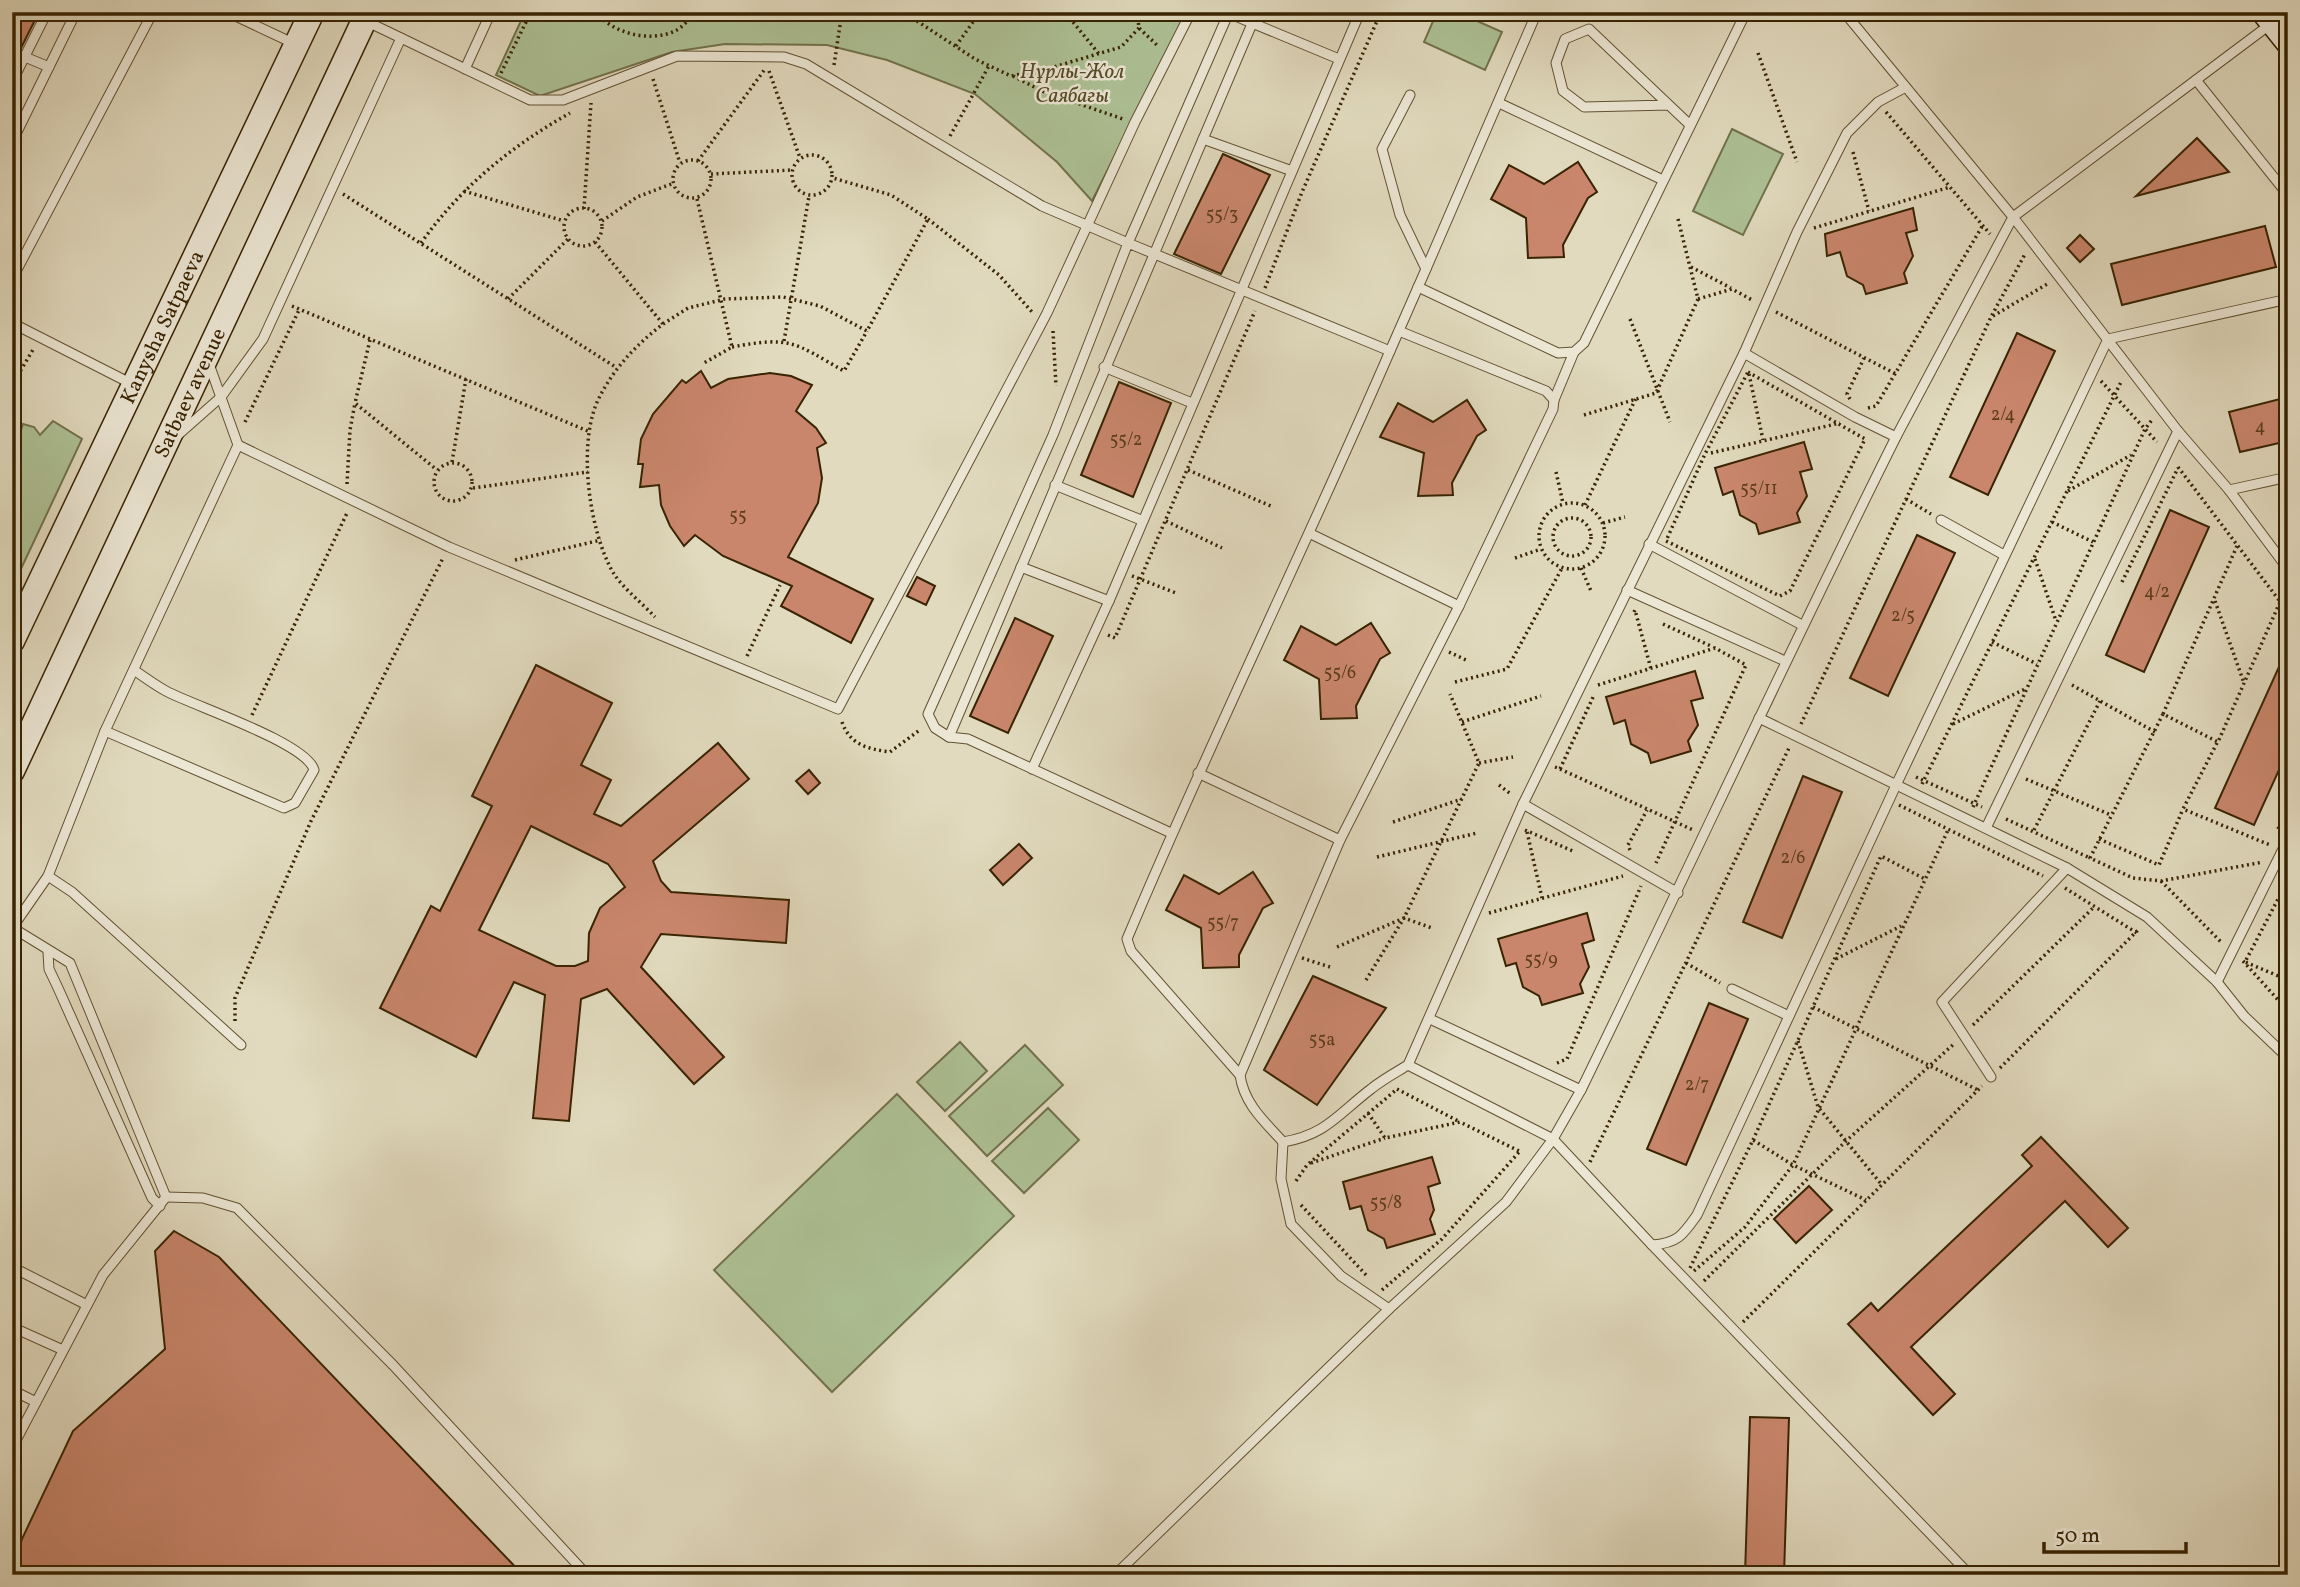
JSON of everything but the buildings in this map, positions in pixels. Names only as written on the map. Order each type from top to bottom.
[{"type":"main road","name":"Kanysha Satpaeva","points":[[12,641],[312,12]]},
{"type":"main road","name":"Satbaev avenue","points":[[12,771],[206,358],[360,15]]},
{"type":"main road","points":[[2268,17],[2288,42]]},
{"type":"lane","points":[[12,82],[47,12]]},
{"type":"lane","points":[[12,142],[76,12]]},
{"type":"lane","points":[[12,279],[153,12]]},
{"type":"lane","points":[[227,12],[296,45]]},
{"type":"lane","points":[[465,69],[491,12]]},
{"type":"lane","points":[[238,445],[356,495],[449,547],[838,709],[1047,313],[1135,122],[1191,12]]},
{"type":"lane","points":[[949,737],[1257,12]]},
{"type":"lane","points":[[1032,769],[1109,601],[1360,12]]},
{"type":"lane","points":[[1240,1075],[1215,1051],[1131,951],[1127,940],[1198,773],[1311,534],[1538,12]]},
{"type":"lane","points":[[1389,1309],[1341,1276],[1290,1224],[1281,1178],[1283,1142],[1252,1107],[1241,1087],[1240,1075],[1340,840],[1460,606],[1574,352],[1584,344],[1746,12]]},
{"type":"lane","points":[[1844,12],[2013,217],[2178,431],[2229,490],[2288,569]]},
{"type":"lane","points":[[1171,833],[968,739],[949,737],[935,728],[928,715],[1053,435],[1128,243],[1228,13],[1339,59]]},
{"type":"lane","points":[[360,15],[401,38],[530,100],[563,100],[677,56],[784,57],[806,64],[890,117],[945,146],[1042,206],[1390,351]]},
{"type":"lane","points":[[1115,1575],[1389,1309],[1506,1202],[1538,1160],[1581,1090],[1678,892],[1802,625],[1896,437],[2013,217],[2196,80],[2268,17]]},
{"type":"lane","points":[[1669,105],[1584,107],[1563,91],[1556,63],[1565,38],[1589,29],[1669,105],[1690,125]]},
{"type":"lane","points":[[164,448],[221,397],[263,339],[401,38]]},
{"type":"lane","points":[[25,57],[49,67]]},
{"type":"lane","points":[[2196,80],[2288,195]]},
{"type":"lane","points":[[1283,1142],[1304,1139],[1334,1123],[1370,1090],[1408,1065],[1523,804],[1744,353],[1763,306],[1847,134],[1878,102],[1904,88]]},
{"type":"lane","points":[[1410,95],[1382,149],[1400,215],[1426,269]]},
{"type":"lane","points":[[1499,103],[1663,180]]},
{"type":"lane","points":[[1203,139],[1292,172]]},
{"type":"lane","points":[[1418,288],[1558,353],[1574,352]]},
{"type":"lane","points":[[2108,339],[2288,299]]},
{"type":"lane","points":[[12,323],[134,385]]},
{"type":"lane","points":[[1399,331],[1546,391],[1554,400]]},
{"type":"lane","points":[[1652,1245],[1670,1244],[1684,1233],[1697,1215],[1902,771],[2108,339]]},
{"type":"lane","points":[[1744,353],[1858,413],[1896,437]]},
{"type":"lane","points":[[166,1197],[70,963],[48,952],[13,928],[48,876],[105,731],[238,445],[206,358]]},
{"type":"lane","points":[[1104,367],[1192,403]]},
{"type":"lane","points":[[1986,828],[2178,431]]},
{"type":"lane","points":[[2229,490],[2288,477]]},
{"type":"lane","points":[[1055,485],[1143,516]]},
{"type":"lane","points":[[1941,520],[2004,555]]},
{"type":"lane","points":[[1311,534],[1460,606]]},
{"type":"lane","points":[[1649,544],[1802,625]]},
{"type":"lane","points":[[1021,567],[1109,601]]},
{"type":"lane","points":[[1627,590],[1785,661]]},
{"type":"lane","points":[[105,731],[284,808],[291,807],[314,770],[312,763],[247,726],[166,691],[134,670]]},
{"type":"lane","points":[[1759,718],[2067,868],[2147,917],[2217,982],[2244,1016],[2288,1058]]},
{"type":"lane","points":[[1198,773],[1340,840]]},
{"type":"lane","points":[[1523,804],[1678,892]]},
{"type":"lane","points":[[2217,982],[2288,839]]},
{"type":"lane","points":[[1991,1077],[1942,1002],[2067,868]]},
{"type":"lane","points":[[48,876],[72,892],[238,1042]]},
{"type":"lane","points":[[48,952],[50,969],[58,988],[152,1198],[160,1206]]},
{"type":"lane","points":[[1732,989],[1789,1016]]},
{"type":"lane","points":[[1430,1019],[1581,1090]]},
{"type":"lane","points":[[1408,1065],[1552,1139],[1970,1575]]},
{"type":"lane","points":[[12,1448],[103,1275],[166,1197]]},
{"type":"lane","points":[[166,1197],[203,1198],[237,1208],[393,1365],[587,1575]]},
{"type":"lane","points":[[12,1267],[87,1305]]},
{"type":"lane","points":[[12,1327],[63,1350]]},
{"type":"lane","points":[[12,1390],[36,1402]]},
{"type":"lane","points":[[2281,1575],[2288,1568]]},
{"type":"path","points":[[496,84],[531,12]]},
{"type":"path","points":[[596,12],[603,21],[622,32],[651,35],[675,31],[696,12]]},
{"type":"path","points":[[831,80],[842,12]]},
{"type":"path","points":[[903,12],[956,46],[1042,91],[1135,122]]},
{"type":"path","points":[[956,46],[980,12]]},
{"type":"path","points":[[1060,12],[1073,22],[1099,54]]},
{"type":"path","points":[[1137,12],[1139,28],[1170,54]]},
{"type":"path","points":[[1096,630],[1115,638],[1261,297],[1301,192],[1381,12]]},
{"type":"path","points":[[1012,75],[1047,69],[1121,47],[1139,28]]},
{"type":"path","points":[[1758,53],[1797,162]]},
{"type":"path","points":[[945,146],[989,64]]},
{"type":"path","points":[[680,164],[698,161],[766,65],[800,158]]},
{"type":"path","points":[[645,80],[664,76]]},
{"type":"path","points":[[653,79],[680,164],[672,180],[680,196],[698,199],[711,188],[711,174],[698,161]]},
{"type":"path","points":[[584,106],[602,99]]},
{"type":"path","points":[[1878,102],[1998,244]]},
{"type":"path","points":[[584,209],[591,103]]},
{"type":"path","points":[[1877,119],[1886,111]]},
{"type":"path","points":[[421,243],[485,169],[529,136],[573,112]]},
{"type":"path","points":[[1850,141],[1870,211]]},
{"type":"path","points":[[815,155],[829,163],[833,178],[824,192],[809,196],[795,188],[792,170],[800,158],[815,155]]},
{"type":"path","points":[[711,174],[792,170]]},
{"type":"path","points":[[833,178],[891,195],[928,219],[999,275],[1041,324]]},
{"type":"path","points":[[601,221],[637,197],[674,183]]},
{"type":"path","points":[[1809,229],[1950,187]]},
{"type":"path","points":[[332,188],[617,368]]},
{"type":"path","points":[[464,191],[564,221]]},
{"type":"path","points":[[784,341],[809,196]]},
{"type":"path","points":[[698,199],[732,347]]},
{"type":"path","points":[[589,208],[601,221],[602,234],[595,242],[577,246],[568,239],[564,221],[574,210],[589,208]]},
{"type":"path","points":[[704,363],[732,347],[772,340],[795,343],[844,371],[928,219]]},
{"type":"path","points":[[1656,393],[1698,299],[1678,219]]},
{"type":"path","points":[[1692,458],[1840,423],[1876,406],[1983,225]]},
{"type":"path","points":[[508,299],[568,239]]},
{"type":"path","points":[[1585,1173],[1796,734],[1991,317],[2032,241]]},
{"type":"path","points":[[595,242],[663,324]]},
{"type":"path","points":[[1690,267],[1763,306]]},
{"type":"path","points":[[1991,317],[2060,276]]},
{"type":"path","points":[[1698,299],[1732,289]]},
{"type":"path","points":[[658,620],[614,574],[594,522],[588,472],[590,432],[598,399],[617,368],[640,342],[663,324],[688,308],[720,300],[793,299],[820,306],[867,331]]},
{"type":"path","points":[[281,300],[299,310],[590,432]]},
{"type":"path","points":[[243,426],[299,310]]},
{"type":"path","points":[[1775,311],[1896,374]]},
{"type":"path","points":[[1047,313],[1055,336],[1056,394]]},
{"type":"path","points":[[1630,319],[1656,393],[1670,422]]},
{"type":"path","points":[[12,385],[40,337]]},
{"type":"path","points":[[347,485],[350,430],[370,340]]},
{"type":"path","points":[[1744,353],[1763,440]]},
{"type":"path","points":[[1852,402],[1847,394],[1864,357]]},
{"type":"path","points":[[1917,794],[2129,366]]},
{"type":"path","points":[[1748,372],[1865,439],[1790,591],[1780,596],[1666,541],[1705,454],[1748,372]]},
{"type":"path","points":[[2092,372],[2167,454],[2288,612]]},
{"type":"path","points":[[452,462],[466,379]]},
{"type":"path","points":[[1584,415],[1656,393]]},
{"type":"path","points":[[1585,505],[1636,398]]},
{"type":"path","points":[[355,403],[436,470]]},
{"type":"path","points":[[1967,819],[2144,429],[2162,408]]},
{"type":"path","points":[[2066,492],[2133,454]]},
{"type":"path","points":[[436,470],[452,462]]},
{"type":"path","points":[[452,462],[468,469],[471,489]]},
{"type":"path","points":[[1166,462],[1273,507]]},
{"type":"path","points":[[2119,589],[2178,468]]},
{"type":"path","points":[[436,470],[433,487],[444,501],[462,500],[471,489],[588,472]]},
{"type":"path","points":[[1556,472],[1563,503]]},
{"type":"path","points":[[247,726],[356,495],[347,485],[336,480]]},
{"type":"path","points":[[1906,499],[1941,520]]},
{"type":"path","points":[[1563,503],[1585,505],[1603,523],[1605,541],[1602,550],[1597,559],[1581,568],[1562,568],[1546,557],[1541,549],[1539,530],[1542,521],[1547,513],[1563,503]]},
{"type":"path","points":[[1143,516],[1165,520],[1222,548]]},
{"type":"path","points":[[1603,523],[1625,517]]},
{"type":"path","points":[[1564,519],[1579,519],[1590,529],[1590,544],[1579,555],[1564,555],[1553,545],[1554,529],[1564,519]]},
{"type":"path","points":[[2052,522],[2093,542]]},
{"type":"path","points":[[508,561],[601,540]]},
{"type":"path","points":[[2090,858],[2164,714],[2237,546]]},
{"type":"path","points":[[238,1042],[236,998],[311,821],[449,547]]},
{"type":"path","points":[[1515,558],[1541,549]]},
{"type":"path","points":[[2034,557],[2056,623]]},
{"type":"path","points":[[1455,682],[1507,669],[1562,568]]},
{"type":"path","points":[[1581,568],[1591,591]]},
{"type":"path","points":[[1121,571],[1176,593]]},
{"type":"path","points":[[735,654],[746,658],[780,586]]},
{"type":"path","points":[[2214,599],[2244,683]]},
{"type":"path","points":[[2099,839],[2159,865],[2182,809],[2218,742],[2280,601]]},
{"type":"path","points":[[1629,622],[1635,610],[1651,669]]},
{"type":"path","points":[[1992,642],[2038,664]]},
{"type":"path","points":[[1598,685],[1715,648],[1746,665],[1657,863],[1648,864]]},
{"type":"path","points":[[1560,769],[1605,673]]},
{"type":"path","points":[[2066,697],[2078,673]]},
{"type":"path","points":[[2072,685],[2155,733]]},
{"type":"path","points":[[1951,724],[2026,689]]},
{"type":"path","points":[[1366,980],[1404,918],[1479,763],[1450,694]]},
{"type":"path","points":[[1462,722],[1541,696]]},
{"type":"path","points":[[2034,831],[2100,701]]},
{"type":"path","points":[[838,709],[846,733],[855,741],[864,748],[890,752],[917,735],[928,715]]},
{"type":"path","points":[[2164,714],[2218,742]]},
{"type":"path","points":[[1479,763],[1513,757]]},
{"type":"path","points":[[1543,763],[1675,823]]},
{"type":"path","points":[[2021,789],[2032,767]]},
{"type":"path","points":[[1902,771],[1994,812]]},
{"type":"path","points":[[2026,779],[2111,815]]},
{"type":"path","points":[[1393,822],[1462,799]]},
{"type":"path","points":[[1889,800],[2055,882],[2137,933]]},
{"type":"path","points":[[2011,809],[2006,819],[2133,878],[2161,881],[2278,859]]},
{"type":"path","points":[[2182,809],[2270,845]]},
{"type":"path","points":[[1631,855],[1628,845],[1647,810]]},
{"type":"path","points":[[1524,834],[1526,829]]},
{"type":"path","points":[[1526,829],[1576,852]]},
{"type":"path","points":[[1526,829],[1542,898]]},
{"type":"path","points":[[1685,1279],[1745,1227],[1793,1165],[1948,830]]},
{"type":"path","points":[[1377,857],[1477,833]]},
{"type":"path","points":[[1685,1279],[1753,1140],[1881,856],[1925,879]]},
{"type":"path","points":[[1489,913],[1626,875],[1614,870]]},
{"type":"path","points":[[1545,1062],[1567,1059],[1642,884],[1634,880]]},
{"type":"path","points":[[2288,880],[2245,962],[2288,980]]},
{"type":"path","points":[[1484,926],[1494,902]]},
{"type":"path","points":[[1695,1290],[1846,1142],[1962,1036],[2094,907]]},
{"type":"path","points":[[1734,1331],[2137,933],[2147,917]]},
{"type":"path","points":[[1337,947],[1404,918],[1432,928]]},
{"type":"path","points":[[1834,960],[1903,925]]},
{"type":"path","points":[[1292,955],[1330,967]]},
{"type":"path","points":[[1686,963],[1732,989]]},
{"type":"path","points":[[1813,1007],[1856,1026],[1978,1090]]},
{"type":"path","points":[[1789,1016],[1818,1107],[1882,1185]]},
{"type":"path","points":[[1297,1192],[1296,1181],[1307,1165],[1419,1071]]},
{"type":"path","points":[[1397,1090],[1538,1160]]},
{"type":"path","points":[[1368,1113],[1385,1138]]},
{"type":"path","points":[[1307,1165],[1385,1138],[1460,1122]]},
{"type":"path","points":[[1753,1140],[1793,1165],[1866,1200]]},
{"type":"path","points":[[1298,1203],[1381,1291],[1442,1239],[1520,1151]]},
{"type":"green space","name":"Нұрлы-Жол Саябағы","points":[[525,12],[1187,12],[1092,201],[1057,162],[975,94],[887,60],[827,45],[725,44],[672,52],[540,96],[496,75]]},
{"type":"green space","points":[[1437,12],[1457,12],[1502,32],[1485,70],[1424,42]]},
{"type":"green space","points":[[1732,129],[1783,154],[1743,235],[1693,211]]},
{"type":"green space","points":[[53,421],[82,439],[12,588],[12,456],[23,424],[34,427],[40,435]]},
{"type":"green space","points":[[960,1042],[987,1071],[945,1111],[917,1082]]},
{"type":"green space","points":[[1025,1045],[1063,1085],[987,1156],[949,1116]]},
{"type":"green space","points":[[897,1094],[1014,1216],[832,1392],[714,1270]]},
{"type":"green space","points":[[1048,1108],[1079,1140],[1024,1193],[992,1161]]}]
